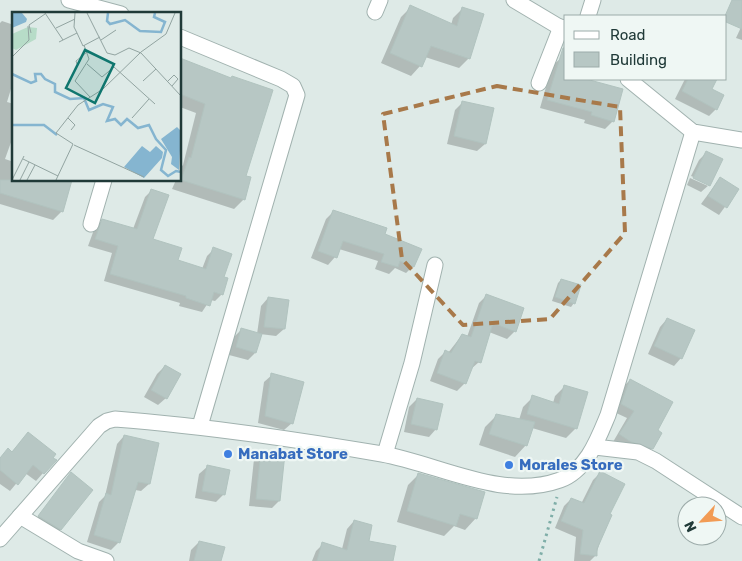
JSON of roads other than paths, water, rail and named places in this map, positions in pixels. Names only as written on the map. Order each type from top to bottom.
[{"type":"street","points":[[69,0],[114,12]]},
{"type":"street","points":[[514,0],[563,29],[539,83]]},
{"type":"street","points":[[588,15],[594,0]]},
{"type":"street","points":[[181,37],[281,79],[293,86],[297,95],[200,426]]},
{"type":"street","points":[[629,80],[693,132],[742,140]]},
{"type":"street","points":[[0,538],[99,426],[107,420],[115,419],[200,426],[385,454],[478,479],[528,488],[562,479],[581,464],[595,447],[608,414],[693,132]]},
{"type":"street","points":[[90,224],[104,181]]},
{"type":"street","points":[[385,454],[412,364],[424,304],[436,265]]},
{"type":"street","points":[[595,447],[638,452],[656,461],[742,517]]},
{"type":"street","points":[[20,516],[78,552],[106,561]]},
{"type":"place","name":"Manabat Store","points":[[228,454]]},
{"type":"place","name":"Morales Store","points":[[509,465]]}]
